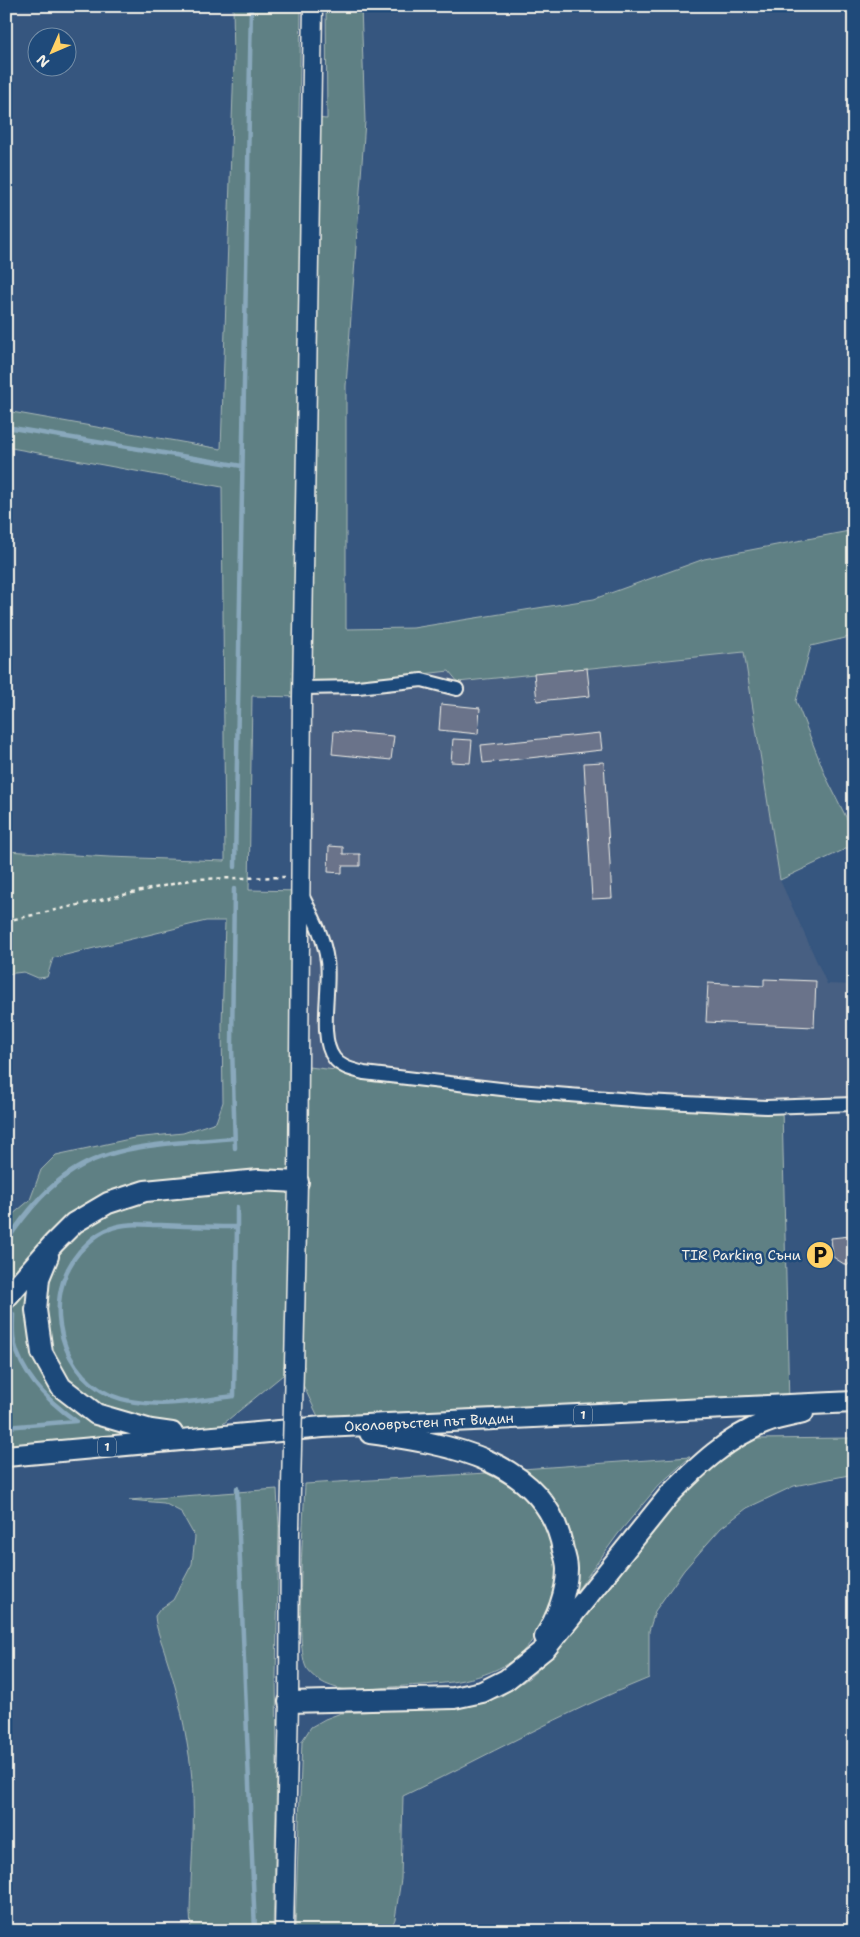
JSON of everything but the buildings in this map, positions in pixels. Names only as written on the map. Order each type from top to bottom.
[{"type":"main road","points":[[284,1931],[289,1702],[290,1526],[298,1182],[300,884],[313,6]]},
{"type":"main road","points":[[6,1298],[74,1223],[108,1203],[145,1191],[259,1180],[298,1182]]},
{"type":"main road","points":[[54,1243],[39,1278],[36,1310],[42,1353],[61,1387],[96,1414],[151,1430],[207,1437]]},
{"type":"main road","points":[[289,1702],[454,1698],[482,1692],[506,1680],[530,1663],[552,1642],[670,1494],[692,1471],[719,1449],[742,1434],[766,1423],[848,1402]]},
{"type":"main road","name":"Околовръстен път Видин","points":[[6,1456],[323,1427],[848,1402]]},
{"type":"main road","points":[[323,1427],[399,1438],[468,1453],[494,1462],[516,1475],[535,1492],[552,1514],[561,1538],[567,1570],[562,1600],[550,1630],[530,1663]]},
{"type":"street","points":[[303,688],[358,687],[422,680],[458,689]]},
{"type":"street","points":[[300,884],[324,946],[328,972],[326,1029],[329,1048],[334,1059],[347,1068],[364,1073],[499,1089],[644,1101],[766,1106],[854,1104]]},
{"type":"path","points":[[6,921],[195,879],[300,884]]},
{"type":"shaded area","points":[[744,652],[780,880],[827,984],[854,985],[854,1104],[784,1107],[299,1066],[303,688],[449,671],[459,682]]},
{"type":"green space","points":[[233,6],[301,6],[299,117],[327,119],[326,6],[361,6],[365,121],[346,386],[346,629],[413,628],[594,599],[704,559],[854,530],[854,636],[811,646],[796,701],[826,777],[847,819],[854,817],[854,845],[780,880],[744,652],[458,682],[449,671],[303,688],[302,697],[252,696],[249,890],[300,891],[299,1066],[782,1108],[789,1405],[323,1427],[294,1366],[207,1437],[6,1456],[6,1220],[30,1200],[41,1170],[56,1155],[134,1138],[183,1133],[216,1122],[223,1102],[222,1025],[225,921],[206,921],[53,958],[47,977],[38,978],[24,972],[6,974],[6,851],[225,861],[222,487],[6,447],[6,411],[221,449],[234,62]]},
{"type":"green space","points":[[854,1438],[854,1474],[794,1486],[747,1508],[721,1528],[684,1570],[655,1611],[649,1631],[649,1678],[555,1720],[403,1796],[401,1879],[395,1919],[390,1931],[295,1931],[302,1741],[311,1727],[341,1713],[436,1708],[470,1704],[500,1697],[529,1678],[553,1656],[668,1501],[743,1443],[755,1439]]},
{"type":"green space","points":[[690,1457],[658,1486],[618,1534],[576,1592],[575,1574],[522,1469]]},
{"type":"green space","points":[[486,1473],[518,1491],[535,1506],[547,1525],[554,1546],[556,1569],[554,1592],[547,1614],[536,1634],[522,1652],[492,1672],[464,1680],[435,1684],[354,1690],[331,1686],[315,1678],[307,1669],[303,1657],[301,1636],[300,1610],[305,1484]]},
{"type":"green space","points":[[277,1489],[279,1527],[276,1675],[277,1767],[273,1931],[191,1931],[193,1789],[191,1769],[179,1702],[155,1616],[160,1609],[173,1600],[192,1564],[195,1537],[181,1512],[164,1503],[129,1500]]},
{"type":"waterway","points":[[235,867],[251,6]]},
{"type":"waterway","points":[[6,427],[242,466]]},
{"type":"waterway","points":[[234,889],[232,1046],[235,1148]]},
{"type":"waterway","points":[[6,1242],[20,1222],[45,1193],[74,1170],[91,1161],[111,1154],[152,1145],[234,1138]]},
{"type":"waterway","points":[[237,1207],[237,1227],[234,1396],[187,1402],[140,1403],[110,1395],[91,1383],[76,1366],[66,1347],[60,1325],[59,1303],[63,1281],[72,1261],[87,1244],[105,1231],[124,1225],[237,1227]]},
{"type":"waterway","points":[[6,1323],[13,1314],[14,1342],[23,1366],[38,1387],[76,1421]]},
{"type":"waterway","points":[[6,1427],[76,1421]]},
{"type":"waterway","points":[[237,1488],[255,1931]]},
{"type":"place","name":"TIR Parking Съни","points":[[820,1255]]}]
